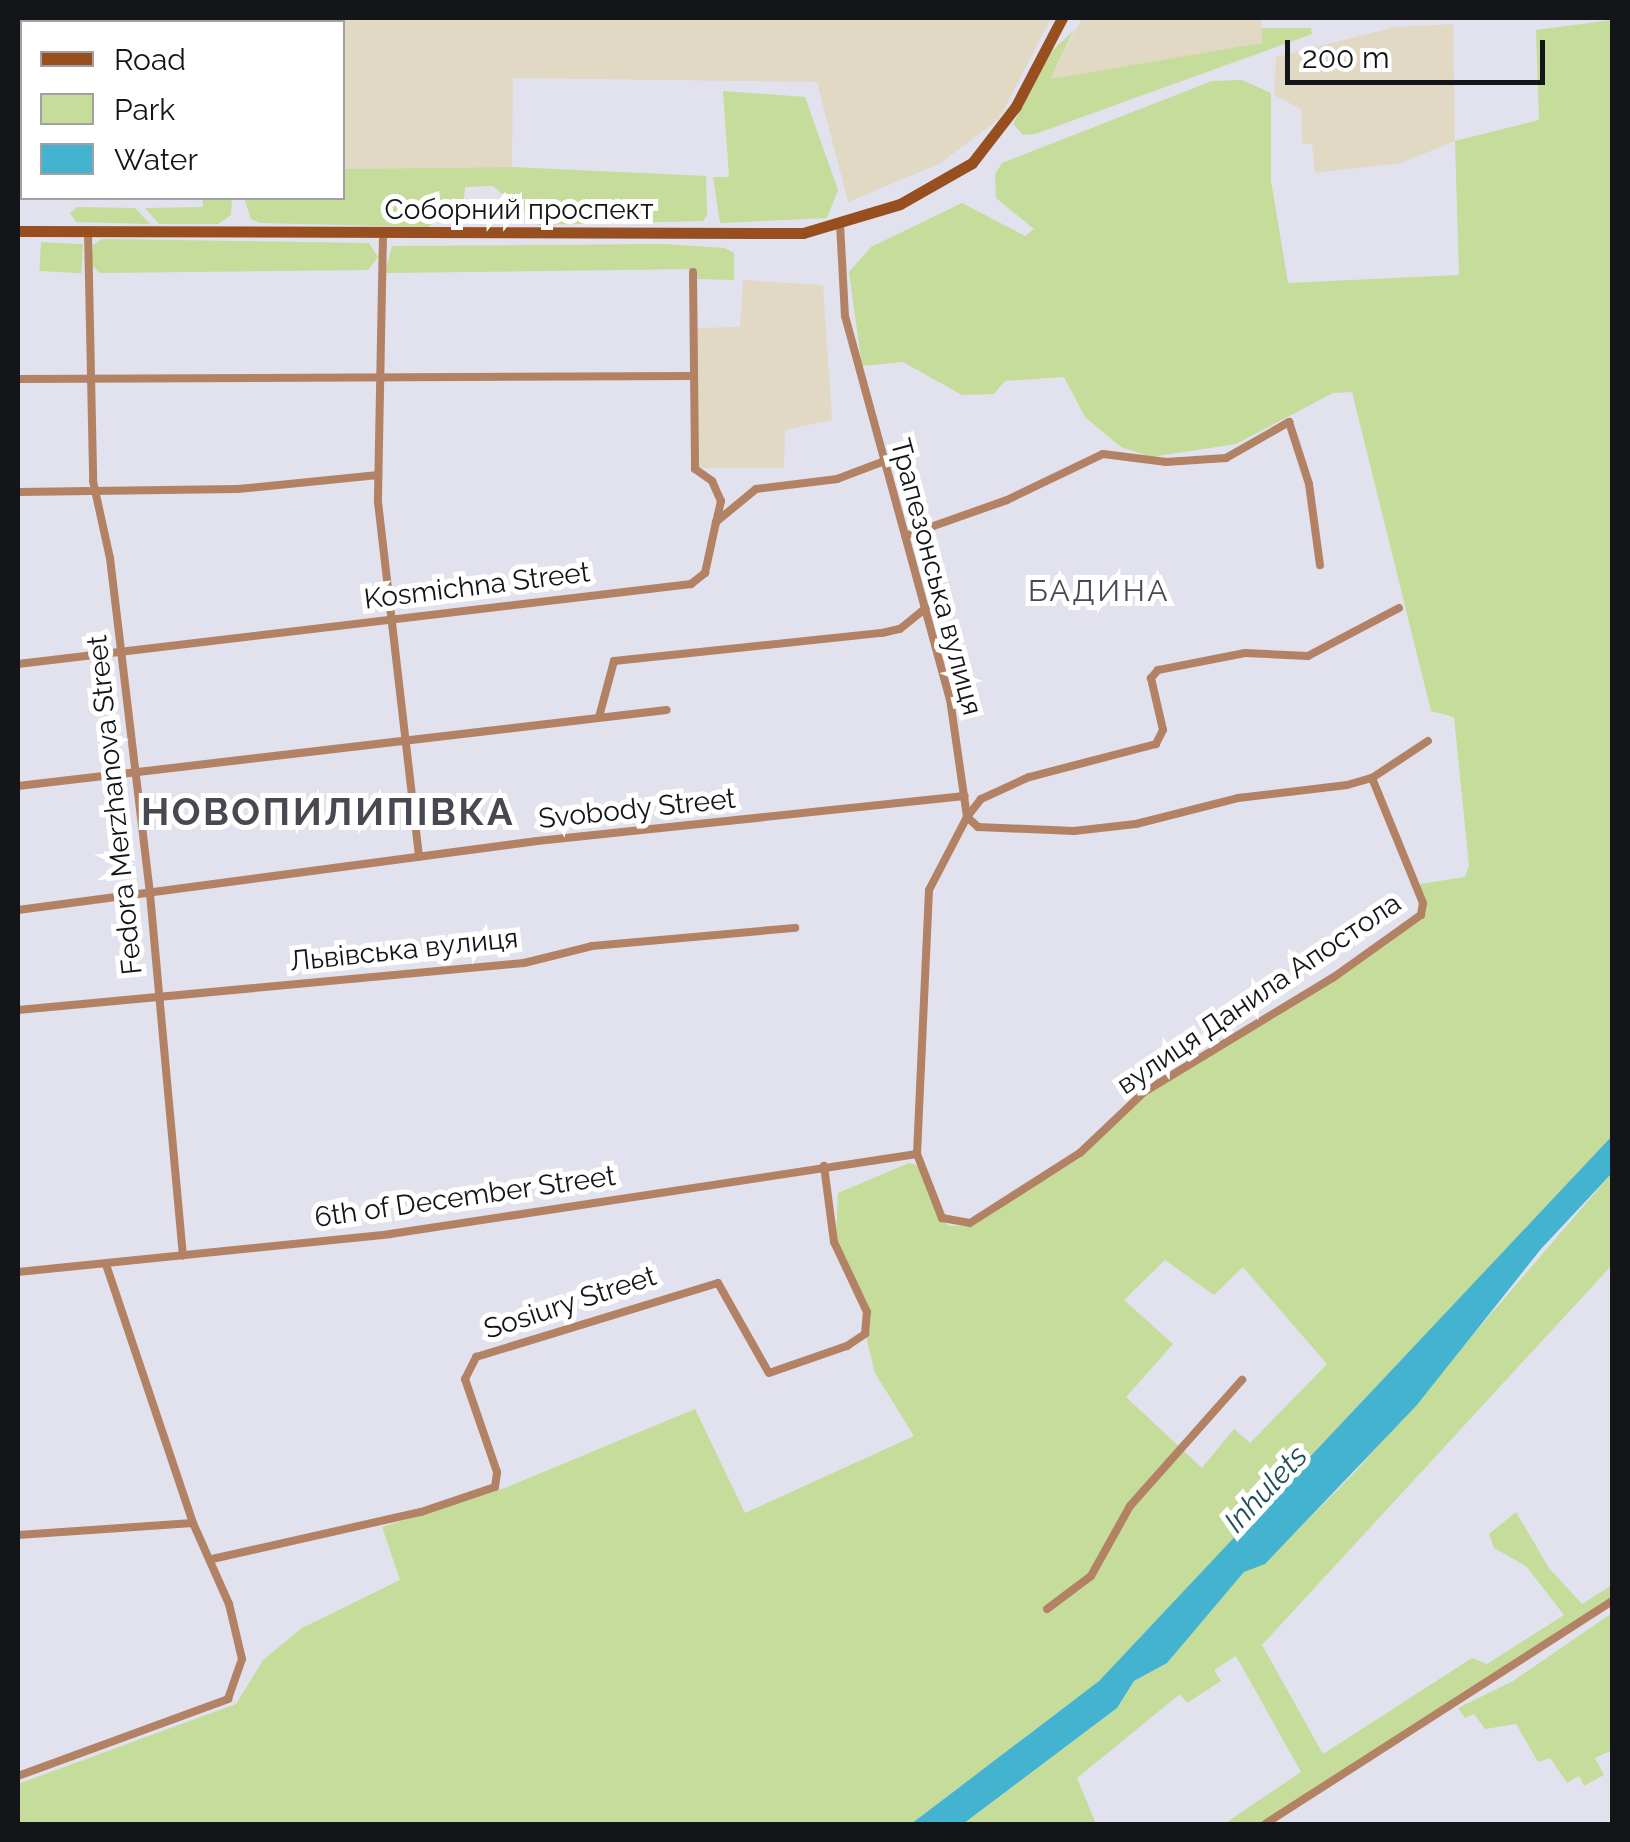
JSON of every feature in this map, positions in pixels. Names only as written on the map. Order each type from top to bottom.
[{"type":"main road","name":"Соборний проспект","points":[[18,231],[759,236],[840,224],[900,204],[989,148],[1062,18]]},
{"type":"street","name":"Трапезонська вулиця","points":[[840,224],[844,316],[926,608],[967,816]]},
{"type":"street","name":"Fedora Merzhanova Street","points":[[88,232],[88,379],[98,492],[150,894],[183,1255]]},
{"type":"street","points":[[384,235],[378,475],[389,620],[419,857]]},
{"type":"street","points":[[693,272],[695,469],[712,481],[721,501],[716,522]]},
{"type":"street","points":[[18,379],[693,376]]},
{"type":"street","points":[[905,536],[1008,500],[1103,454],[1166,462],[1226,458],[1288,422],[1309,484],[1320,564]]},
{"type":"street","points":[[716,522],[756,489],[837,479],[882,462]]},
{"type":"street","points":[[18,492],[238,490],[378,475]]},
{"type":"street","name":"Kosmichna Street","points":[[18,664],[691,584],[705,573],[716,522]]},
{"type":"street","points":[[599,716],[614,661],[649,654],[882,633],[900,629],[926,608]]},
{"type":"street","points":[[916,1154],[930,890],[967,816],[981,799],[1029,777],[1156,744],[1163,730],[1153,673],[1244,653],[1308,656],[1399,608]]},
{"type":"street","points":[[18,786],[668,710]]},
{"type":"street","points":[[967,816],[978,827],[1074,832],[1372,778],[1428,740]]},
{"type":"street","name":"вулиця Данила Апостола","points":[[916,1154],[942,1218],[970,1223],[1080,1153],[1144,1092],[1334,977],[1421,915],[1423,902],[1372,778]]},
{"type":"street","name":"Svobody Street","points":[[18,910],[419,857],[965,796]]},
{"type":"street","name":"Львівська вулиця","points":[[18,1010],[524,963],[592,946],[795,928]]},
{"type":"street","name":"6th of December Street","points":[[18,1272],[390,1234],[916,1154]]},
{"type":"street","name":"Sosiury Street","points":[[212,1559],[421,1512],[494,1487],[497,1472],[464,1379],[476,1357],[718,1283],[769,1373],[866,1334],[866,1312],[834,1242],[824,1166]]},
{"type":"street","points":[[18,1776],[141,1736],[228,1699],[242,1645],[212,1559],[193,1523],[106,1264]]},
{"type":"street","points":[[1047,1608],[1091,1576],[1130,1506],[1242,1380]]},
{"type":"street","points":[[18,1535],[193,1523]]},
{"type":"street","points":[[1265,1824],[1612,1602]]},
{"type":"shaded area","points":[[18,18],[231,18],[20,20],[18,185]]},
{"type":"shaded area","points":[[257,18],[1051,18],[999,119],[939,164],[848,202],[817,82],[513,78],[512,167],[345,169],[345,20]]},
{"type":"shaded area","points":[[1082,18],[1261,18],[1263,43],[1049,80]]},
{"type":"shaded area","points":[[1453,24],[1455,141],[1401,163],[1315,173],[1312,144],[1302,143],[1301,109],[1274,95],[1276,57],[1395,27]]},
{"type":"shaded area","points":[[743,280],[823,285],[832,420],[785,430],[784,468],[699,468],[697,328],[740,327]]},
{"type":"green space","points":[[1612,20],[1612,1136],[1099,1681],[911,1824],[18,1824],[18,1784],[236,1704],[263,1660],[302,1628],[400,1580],[382,1527],[505,1488],[695,1409],[745,1513],[914,1436],[875,1373],[867,1341],[871,1311],[836,1237],[838,1193],[909,1163],[919,1166],[939,1219],[950,1226],[970,1225],[1081,1158],[1145,1094],[1342,976],[1423,916],[1420,884],[1465,877],[1469,866],[1454,717],[1431,711],[1352,392],[1333,393],[1236,444],[1151,457],[1121,447],[1085,417],[1064,377],[1005,381],[994,394],[962,395],[903,362],[862,366],[849,272],[871,247],[962,203],[1025,236],[1034,229],[996,198],[995,174],[1002,163],[1212,81],[1242,80],[1271,93],[1271,181],[1288,283],[1459,275],[1455,141],[1539,120],[1536,30]],"holes":[[[1165,1260],[1214,1295],[1243,1267],[1327,1364],[1250,1443],[1234,1429],[1202,1468],[1126,1397],[1173,1344],[1124,1300]]]},
{"type":"green space","points":[[1262,28],[1311,28],[1312,34],[1035,134],[1023,135],[1013,124],[1050,53],[1074,30],[1050,79],[1262,43]]},
{"type":"green space","points":[[723,91],[805,97],[838,190],[827,218],[720,223],[713,177],[729,177]]},
{"type":"green space","points":[[512,167],[706,176],[707,215],[703,221],[538,225],[493,186],[465,187],[464,200],[428,227],[260,223],[251,219],[245,200],[345,200],[345,169]]},
{"type":"green space","points":[[202,200],[232,200],[231,215],[218,224],[159,224],[145,208],[203,207]]},
{"type":"green space","points":[[77,207],[135,208],[150,224],[76,222],[70,213]]},
{"type":"green space","points":[[102,239],[369,243],[378,257],[368,270],[100,273],[91,264],[93,245]]},
{"type":"green space","points":[[41,242],[83,244],[81,273],[39,271]]},
{"type":"green space","points":[[664,244],[725,248],[734,253],[734,280],[698,279],[696,269],[385,273],[392,246]]},
{"type":"green space","points":[[1612,1173],[1612,1265],[1262,1645],[1323,1754],[1472,1658],[1487,1664],[1564,1615],[1526,1566],[1494,1548],[1489,1534],[1516,1512],[1549,1568],[1582,1604],[1612,1585],[1612,1598],[1259,1824],[1224,1824],[1301,1772],[1236,1656],[1214,1670],[1221,1681],[1187,1703],[1180,1694],[1077,1778],[1096,1824],[963,1824],[1117,1708],[1134,1681],[1167,1663],[1244,1572],[1265,1563],[1356,1471]]},
{"type":"green space","points":[[1612,1613],[1612,1750],[1595,1758],[1604,1775],[1584,1786],[1579,1776],[1567,1783],[1550,1758],[1538,1762],[1516,1724],[1485,1729],[1474,1714],[1465,1718],[1458,1708],[1513,1681]]},
{"type":"water","points":[[1612,1136],[1612,1173],[1541,1249],[1416,1406],[1265,1564],[1244,1572],[1167,1663],[1134,1681],[1117,1708],[963,1824],[911,1824],[1099,1681]]},
{"type":"district","name":"БАДИНА","points":[[1099,591]]},
{"type":"district","name":"НОВОПИЛИПІВКА","points":[[328,812]]},
{"type":"water label","name":"Inhulets","points":[[1266,1489]]}]
